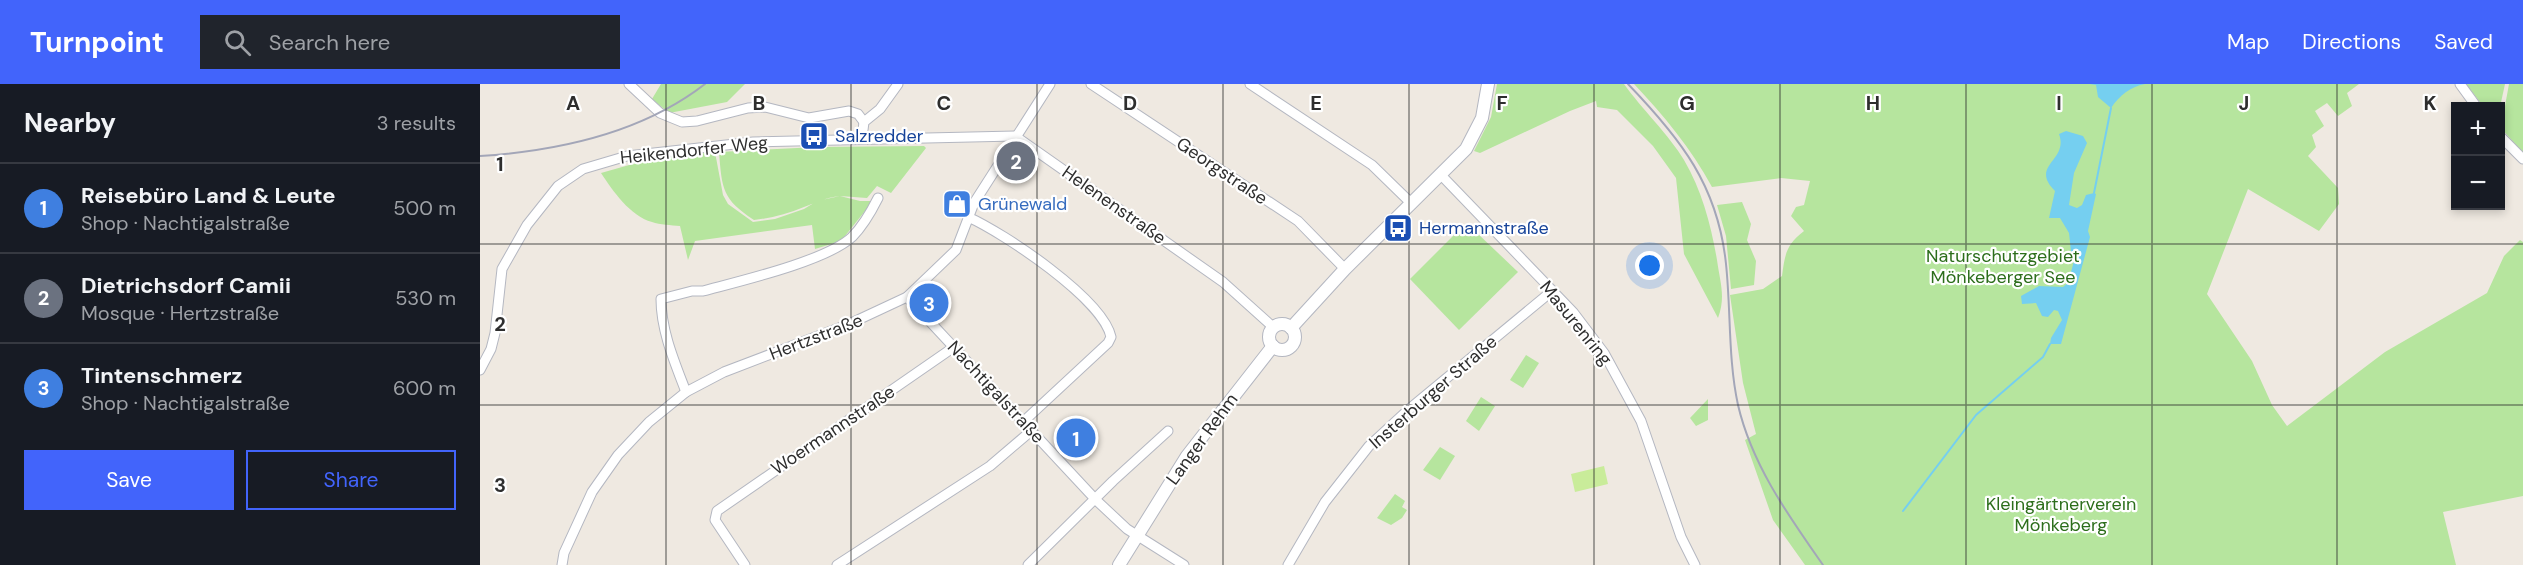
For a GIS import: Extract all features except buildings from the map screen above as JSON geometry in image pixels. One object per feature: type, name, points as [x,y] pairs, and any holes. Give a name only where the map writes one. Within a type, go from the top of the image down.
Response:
[{"type":"street","points":[[629,84],[660,113],[682,122],[697,121],[748,108],[765,107],[809,118],[849,111],[858,114],[864,122]]},
{"type":"street","points":[[898,84],[880,109],[864,122],[862,138],[1016,136]]},
{"type":"street","name":"Hertzstraße","points":[[562,565],[564,553],[580,513],[605,472],[643,428],[686,392],[724,372],[848,325],[908,297],[956,250],[974,203],[1050,84]]},
{"type":"street","points":[[1250,84],[1372,165],[1412,204]]},
{"type":"street","points":[[1291,328],[1345,269],[1466,149],[1476,131],[1487,100],[1488,84]]},
{"type":"street","points":[[2460,84],[2473,102]]},
{"type":"street","name":"Georgstraße","points":[[1093,86],[1298,222],[1345,269]]},
{"type":"street","name":"Helenenstraße","points":[[1016,136],[1223,282],[1273,327]]},
{"type":"street","name":"Heikendorfer Weg","points":[[480,370],[491,349],[502,269],[510,253],[551,193],[580,171],[603,162],[653,152],[753,142],[862,138]]},
{"type":"street","points":[[2505,141],[2523,159]]},
{"type":"street","name":"Masurenring","points":[[1441,175],[1572,312],[1604,353],[1641,421],[1681,537],[1695,565]]},
{"type":"street","points":[[686,392],[670,348],[661,313],[661,299],[692,291],[703,291],[780,269],[843,243],[852,237],[867,219],[878,198]]},
{"type":"street","points":[[968,217],[1008,238],[1047,266],[1076,292],[1109,328],[1111,337],[1108,343],[1024,421]]},
{"type":"street","name":"Insterburger Straße","points":[[1288,565],[1325,502],[1369,446],[1408,410],[1552,291]]},
{"type":"street","name":"Nachtigalstraße","points":[[908,297],[1096,500],[1136,536]]},
{"type":"street","points":[[1284,324],[1291,328],[1294,335],[1291,346],[1280,350],[1273,346],[1269,339],[1273,327],[1284,324]]},
{"type":"street","name":"Langer Rehm","points":[[1119,565],[1187,456],[1273,346]]},
{"type":"street","name":"Woermannstraße","points":[[745,565],[715,516],[720,508],[954,347]]},
{"type":"street","points":[[837,565],[990,466],[1031,431]]},
{"type":"street","name":"Langer Rehm","points":[[1028,565],[1113,481],[1168,431]]},
{"type":"street","points":[[1136,536],[1184,565]]},
{"type":"green space","points":[[661,84],[745,84],[727,102],[669,113],[652,99]]},
{"type":"green space","points":[[1497,84],[1624,84],[1678,151],[1701,196],[1709,221],[1721,282],[1722,303],[1718,318],[1684,254],[1676,178],[1653,146],[1617,110],[1597,107],[1596,101],[1480,153],[1474,151],[1491,117]]},
{"type":"green space","name":"Naturschutzgebiet Mönkeberger See","points":[[1634,84],[2359,84],[2347,93],[2352,106],[2338,116],[2327,103],[2315,111],[2324,126],[2312,135],[2316,147],[2308,156],[2338,188],[2339,204],[2319,231],[2248,189],[2207,294],[2252,361],[2272,405],[2287,426],[2385,352],[2487,293],[2504,256],[2520,240],[2523,242],[2523,496],[2443,512],[2456,565],[1805,565],[1773,520],[1745,440],[1756,434],[1743,383],[1730,295],[1763,289],[1782,276],[1787,250],[1804,231],[1791,216],[1796,207],[1804,205],[1810,181],[1781,178],[1712,187],[1676,133]]},
{"type":"green space","points":[[2466,84],[2505,84],[2501,102],[2480,102]]},
{"type":"green space","points":[[2509,84],[2523,84],[2523,153],[2505,133],[2505,106]]},
{"type":"green space","points":[[924,146],[926,148],[891,193],[877,186],[867,198],[840,196],[860,201],[873,201],[841,241],[815,249],[812,225],[695,241],[688,260],[680,226],[655,223],[636,214],[623,202],[601,173],[654,158],[715,152],[723,195],[728,204],[753,222],[775,219],[804,209],[813,203],[786,214],[754,220],[735,206],[726,192],[721,175],[719,152],[817,147]]},
{"type":"green space","points":[[1742,202],[1751,224],[1747,240],[1756,261],[1754,285],[1731,289],[1726,236],[1717,205]]},
{"type":"green space","points":[[1476,232],[1518,272],[1459,330],[1410,279],[1454,235]]},
{"type":"green space","points":[[1526,355],[1539,363],[1523,388],[1510,380]]},
{"type":"green space","points":[[1481,397],[1495,406],[1479,431],[1466,421]]},
{"type":"green space","points":[[1708,399],[1708,420],[1696,426],[1690,418]]},
{"type":"green space","points":[[1440,447],[1455,456],[1440,480],[1423,470]]},
{"type":"green space","points":[[1604,466],[1608,484],[1575,492],[1571,474]]},
{"type":"green space","points":[[1395,494],[1405,501],[1402,507],[1407,510],[1402,518],[1391,525],[1377,518]]},
{"type":"water","points":[[2090,84],[2145,84],[2126,92],[2111,108],[2098,97],[2096,85]]},
{"type":"water","points":[[2066,131],[2083,136],[2087,143],[2074,173],[2069,205],[2077,208],[2082,205],[2086,195],[2096,194],[2088,231],[2090,237],[2061,344],[2050,344],[2062,320],[2058,311],[2054,310],[2048,317],[2042,316],[2036,303],[2022,304],[2021,296],[2039,286],[2063,287],[2068,283],[2074,261],[2067,258],[2071,251],[2069,233],[2060,218],[2049,218],[2055,191],[2046,175],[2047,169],[2059,151],[2061,143],[2059,134]]},
{"type":"waterway","points":[[2094,193],[2111,108]]},
{"type":"waterway","points":[[1903,511],[1976,415],[2043,357],[2050,344]]},
{"type":"railway","points":[[480,156],[539,150],[627,127],[680,101],[705,84]]},
{"type":"railway","points":[[1628,84],[1665,124],[1694,165],[1715,211],[1726,264],[1731,353],[1735,388],[1744,427],[1773,489],[1823,565]]},
{"type":"place","name":"Salzredder","points":[[814,136]]},
{"type":"place","name":"Dietrichsdorf Camii","points":[[1016,161]]},
{"type":"place","name":"Grünewald","points":[[957,204]]},
{"type":"place","name":"Hermannstraße","points":[[1398,228]]},
{"type":"place","name":"Tintenschmerz","points":[[929,303]]},
{"type":"place","name":"Reisebüro Land & Leute","points":[[1076,438]]},
{"type":"park label","name":"Kleingärtnerverein Mönkeberg","points":[[2061,514]]}]
